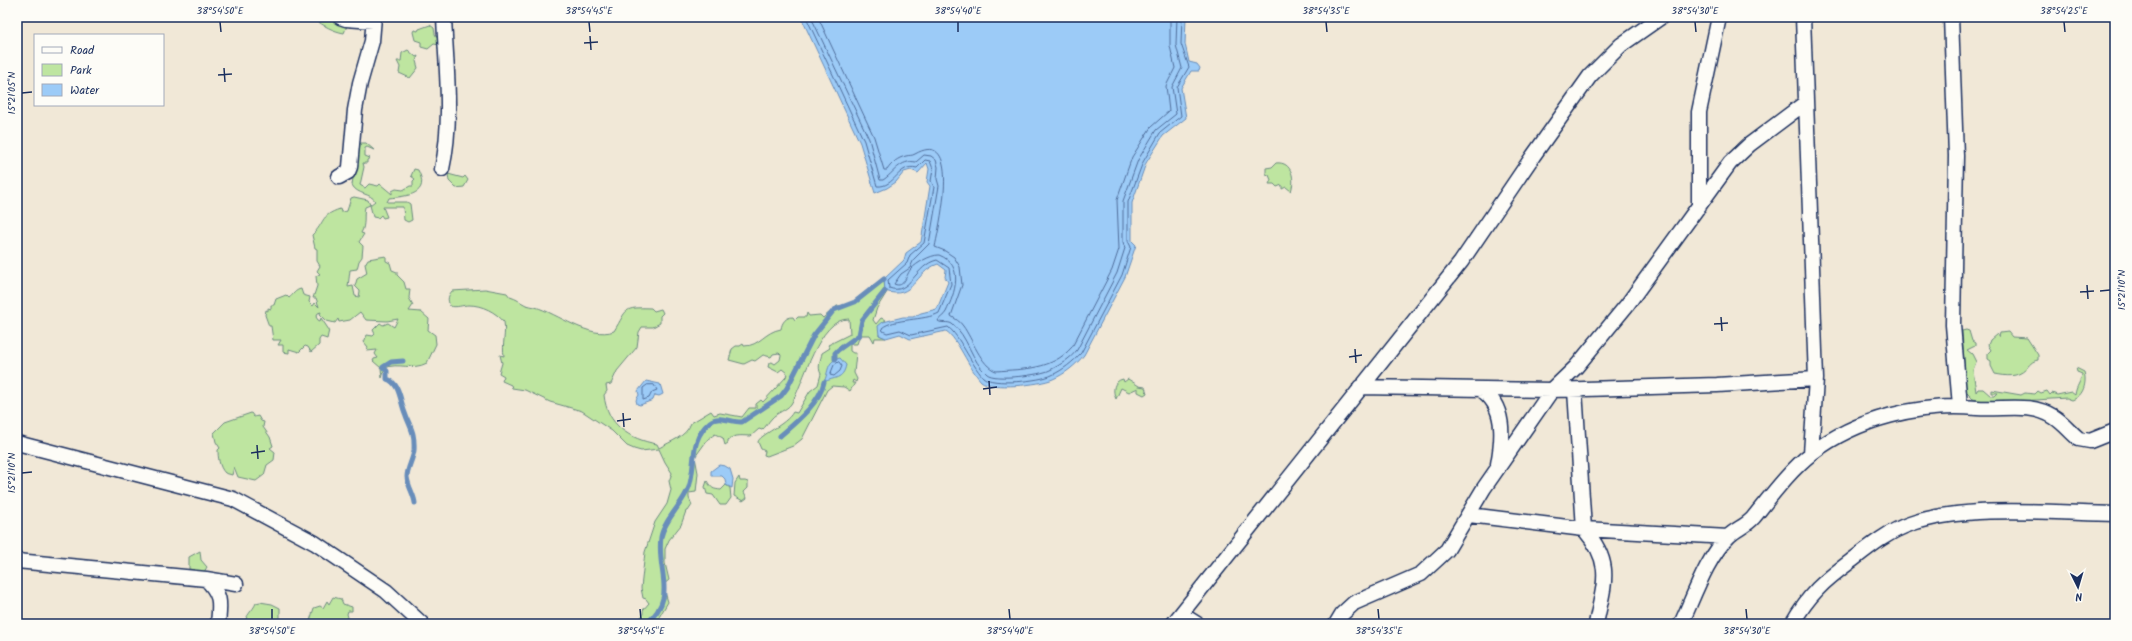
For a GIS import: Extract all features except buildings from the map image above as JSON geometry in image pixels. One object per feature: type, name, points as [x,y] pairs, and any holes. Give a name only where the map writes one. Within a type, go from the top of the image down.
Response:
[{"type":"street","points":[[339,177],[348,172],[350,167],[355,110],[360,82],[372,41],[374,19],[346,19],[340,17]]},
{"type":"street","points":[[442,169],[446,151],[448,118],[444,17]]},
{"type":"street","points":[[1197,624],[1177,619],[1360,387],[1462,262],[1533,156],[1590,76],[1621,46],[1661,17]]},
{"type":"street","points":[[1699,207],[1699,112],[1719,17]]},
{"type":"street","points":[[1802,17],[1816,379],[1811,454]]},
{"type":"street","points":[[1951,17],[1956,156],[1953,325],[1960,406]]},
{"type":"street","points":[[1336,624],[1342,614],[1354,603],[1421,574],[1447,550],[1484,488],[1552,390],[1576,367],[1627,305],[1730,163],[1748,145],[1805,103]]},
{"type":"street","points":[[1360,387],[1575,390],[1717,385],[1816,379]]},
{"type":"street","points":[[1480,389],[1489,394],[1498,410],[1501,447],[1498,468]]},
{"type":"street","points":[[1575,390],[1584,529],[1602,554],[1606,574],[1596,624]]},
{"type":"street","points":[[1682,624],[1703,573],[1728,537],[1749,523],[1811,454],[1844,431],[1914,410],[1960,406],[1979,408],[2022,406],[2043,411],[2068,427],[2078,439],[2090,441],[2115,431]]},
{"type":"street","points":[[17,443],[233,499],[315,543],[386,591],[422,624]]},
{"type":"street","points":[[1792,624],[1802,606],[1820,584],[1874,543],[1909,524],[1943,516],[2000,512],[2115,514]]},
{"type":"street","points":[[1469,515],[1584,529],[1728,537]]},
{"type":"street","points":[[17,561],[206,579],[236,584]]},
{"type":"street","points":[[206,579],[216,589],[219,597],[218,624]]},
{"type":"green space","points":[[314,17],[328,19],[349,26],[347,26],[344,33],[332,30],[314,19]]},
{"type":"green space","points":[[430,25],[434,28],[439,45],[434,44],[428,49],[421,47],[421,42],[415,40],[413,32],[414,30],[418,31],[419,29]]},
{"type":"green space","points":[[408,50],[416,57],[418,56],[416,61],[418,68],[410,78],[399,73],[400,67],[397,61],[401,61],[402,53]]},
{"type":"green space","points":[[366,143],[374,150],[367,147],[365,148],[365,156],[370,158],[367,160],[367,163],[363,163],[364,167],[360,185],[365,188],[369,184],[378,186],[380,184],[392,194],[392,191],[396,189],[403,190],[413,186],[413,181],[415,179],[411,176],[414,169],[418,170],[421,178],[421,185],[419,189],[410,195],[389,198],[387,202],[407,202],[410,204],[412,220],[408,222],[404,220],[403,207],[383,207],[387,217],[383,218],[381,215],[378,218],[373,217],[370,205],[375,201],[373,198],[357,191],[352,185],[358,144]]},
{"type":"green space","points":[[1276,163],[1282,163],[1289,168],[1293,182],[1291,191],[1286,187],[1282,189],[1282,185],[1277,187],[1274,184],[1269,184],[1271,180],[1269,175],[1266,174],[1266,168],[1272,167]]},
{"type":"green space","points":[[448,174],[463,178],[465,176],[468,180],[464,187],[456,188],[449,181]]},
{"type":"green space","points":[[354,197],[368,200],[370,205],[365,207],[361,233],[364,234],[359,242],[363,246],[362,257],[359,261],[357,269],[350,270],[348,287],[353,286],[355,296],[359,297],[360,291],[355,286],[357,279],[367,273],[365,264],[368,259],[386,256],[386,261],[390,263],[392,270],[397,272],[397,275],[404,282],[406,289],[410,289],[409,298],[413,305],[409,311],[421,312],[429,319],[428,330],[435,335],[436,344],[427,363],[411,367],[390,366],[385,368],[382,378],[381,368],[373,361],[374,359],[378,358],[375,354],[377,350],[367,351],[368,347],[364,342],[367,335],[373,336],[375,334],[373,330],[380,323],[383,325],[388,323],[394,327],[398,319],[387,321],[366,320],[360,312],[350,320],[339,322],[338,319],[335,323],[327,321],[320,314],[321,312],[318,313],[316,317],[320,321],[321,318],[329,330],[327,339],[321,337],[319,340],[319,345],[311,352],[308,347],[305,346],[299,352],[289,349],[289,353],[283,352],[283,345],[278,345],[281,340],[273,340],[271,326],[269,326],[265,315],[266,310],[268,311],[268,308],[271,309],[271,305],[274,305],[276,299],[286,295],[289,298],[296,291],[301,289],[303,295],[310,297],[309,302],[313,306],[315,303],[319,307],[316,298],[313,298],[317,286],[316,276],[320,274],[317,271],[320,266],[317,261],[317,249],[315,248],[312,235],[329,214],[340,209],[341,212],[347,211],[351,198]]},
{"type":"green space","points":[[884,279],[885,291],[887,292],[877,308],[873,320],[876,324],[881,318],[886,320],[883,322],[879,335],[886,338],[875,338],[874,342],[870,335],[860,335],[857,344],[850,344],[850,351],[856,353],[854,373],[857,379],[856,382],[853,380],[852,383],[855,383],[850,391],[844,387],[832,386],[827,390],[802,439],[793,446],[767,456],[764,455],[765,451],[761,449],[758,442],[763,436],[790,417],[793,412],[797,413],[810,391],[818,385],[821,374],[819,366],[822,353],[830,348],[828,345],[850,334],[849,319],[838,322],[829,329],[820,340],[796,395],[789,406],[774,416],[762,430],[759,429],[751,436],[733,437],[728,440],[728,443],[725,445],[723,438],[715,434],[708,439],[695,457],[698,473],[696,492],[689,493],[689,498],[692,505],[688,511],[686,511],[681,525],[669,540],[665,549],[665,563],[669,580],[663,585],[668,602],[655,624],[623,624],[639,621],[643,614],[643,610],[649,603],[643,598],[641,588],[645,552],[655,522],[667,504],[671,490],[669,481],[672,473],[659,449],[641,451],[627,446],[612,431],[582,411],[550,402],[525,390],[512,388],[511,385],[502,381],[504,376],[499,373],[502,363],[500,355],[504,356],[504,322],[497,315],[484,308],[474,305],[455,307],[450,306],[448,299],[452,291],[485,289],[507,293],[510,297],[526,305],[544,310],[574,325],[595,332],[605,333],[614,331],[624,314],[630,309],[651,308],[654,311],[661,309],[663,313],[660,316],[660,323],[653,327],[642,327],[639,332],[637,347],[617,371],[611,384],[606,385],[607,391],[604,395],[606,406],[610,415],[621,429],[637,438],[657,444],[659,448],[682,435],[689,428],[691,423],[711,411],[714,415],[720,413],[742,417],[749,408],[756,408],[756,404],[761,400],[763,402],[786,377],[787,373],[782,369],[778,372],[768,367],[769,363],[772,362],[775,364],[780,360],[781,355],[779,353],[773,354],[771,357],[763,355],[755,361],[752,360],[744,364],[729,360],[732,349],[743,344],[744,346],[754,344],[770,333],[781,329],[783,322],[788,318],[793,317],[795,320],[798,317],[806,317],[807,313],[809,316],[820,315],[823,318],[837,306],[847,305],[860,298]]},
{"type":"green space","points":[[1962,331],[1969,331],[1972,341],[1975,343],[1975,346],[1967,350],[1972,354],[1976,362],[1973,370],[1976,392],[1978,389],[1983,389],[1991,396],[1995,396],[1998,393],[1992,393],[1992,390],[2021,395],[2025,393],[2035,394],[2038,391],[2041,393],[2047,391],[2050,395],[2052,393],[2057,395],[2071,392],[2075,395],[2082,374],[2077,372],[2076,368],[2084,372],[2085,376],[2085,384],[2082,392],[2072,400],[2067,398],[1989,403],[1973,399],[1966,392]]},
{"type":"green space","points":[[2008,332],[2012,337],[2027,338],[2038,355],[2038,360],[2032,362],[2023,372],[2007,376],[1995,374],[1991,366],[1991,361],[1988,359],[1988,353],[1991,350],[1988,345],[1990,340],[1997,334],[1999,337],[2000,333]]},
{"type":"green space","points":[[1123,379],[1124,382],[1128,379],[1139,386],[1145,387],[1147,393],[1144,395],[1138,392],[1138,388],[1129,392],[1121,388],[1116,399],[1114,393],[1115,384]]},
{"type":"green space","points":[[251,413],[254,417],[258,416],[261,421],[264,422],[263,427],[270,437],[273,446],[270,448],[275,452],[274,460],[267,465],[264,475],[256,481],[238,477],[234,467],[232,475],[225,473],[219,462],[218,450],[220,448],[216,442],[214,433],[225,422]]},
{"type":"green space","points":[[739,477],[740,481],[748,482],[748,488],[744,492],[747,498],[743,501],[734,496],[735,483]]},
{"type":"green space","points":[[707,481],[714,489],[721,490],[726,485],[730,488],[731,498],[726,505],[720,505],[713,495],[707,494],[705,487]]},
{"type":"green space","points":[[200,551],[201,560],[207,567],[204,572],[195,573],[195,570],[189,569],[189,557]]},
{"type":"green space","points":[[333,597],[341,599],[343,604],[352,607],[352,611],[348,611],[347,620],[361,624],[309,624],[314,608],[320,606],[323,608],[327,601],[329,604]]},
{"type":"green space","points":[[260,602],[272,604],[280,608],[280,618],[276,624],[245,624],[246,618],[256,603]]},
{"type":"water","points":[[801,17],[1186,17],[1185,44],[1189,62],[1197,64],[1200,68],[1199,71],[1191,71],[1181,88],[1186,118],[1163,136],[1146,163],[1132,203],[1132,241],[1136,245],[1125,277],[1084,355],[1062,375],[1047,381],[1027,385],[1005,386],[986,384],[976,375],[955,340],[946,331],[910,339],[900,334],[886,338],[879,335],[878,326],[883,322],[903,317],[913,317],[921,313],[937,309],[948,282],[945,277],[946,270],[938,264],[924,273],[908,289],[895,293],[885,291],[884,279],[904,260],[906,253],[921,242],[930,186],[927,182],[929,169],[927,163],[918,173],[911,170],[904,172],[896,182],[875,193],[860,143]]},
{"type":"water","points":[[840,358],[846,365],[843,373],[838,377],[824,382],[830,364],[835,359]]},
{"type":"water","points":[[646,381],[660,384],[663,394],[659,396],[655,395],[653,400],[640,405],[637,404],[636,400],[639,395],[638,391]]},
{"type":"water","points":[[719,465],[730,469],[733,479],[732,488],[726,485],[725,479],[722,476],[711,476],[711,471]]},
{"type":"waterway","points":[[646,624],[656,613],[662,603],[664,593],[660,550],[661,537],[666,524],[683,500],[689,487],[694,453],[703,429],[710,422],[717,419],[742,422],[781,396],[787,388],[814,335],[834,310],[855,302],[884,279]]},
{"type":"waterway","points":[[835,359],[835,353],[859,335],[862,320],[885,291]]},
{"type":"waterway","points":[[403,361],[391,362],[383,367],[387,371],[387,379],[395,384],[397,388],[413,434],[414,450],[407,477],[415,503]]},
{"type":"waterway","points":[[780,436],[812,405],[822,390],[824,382]]}]
